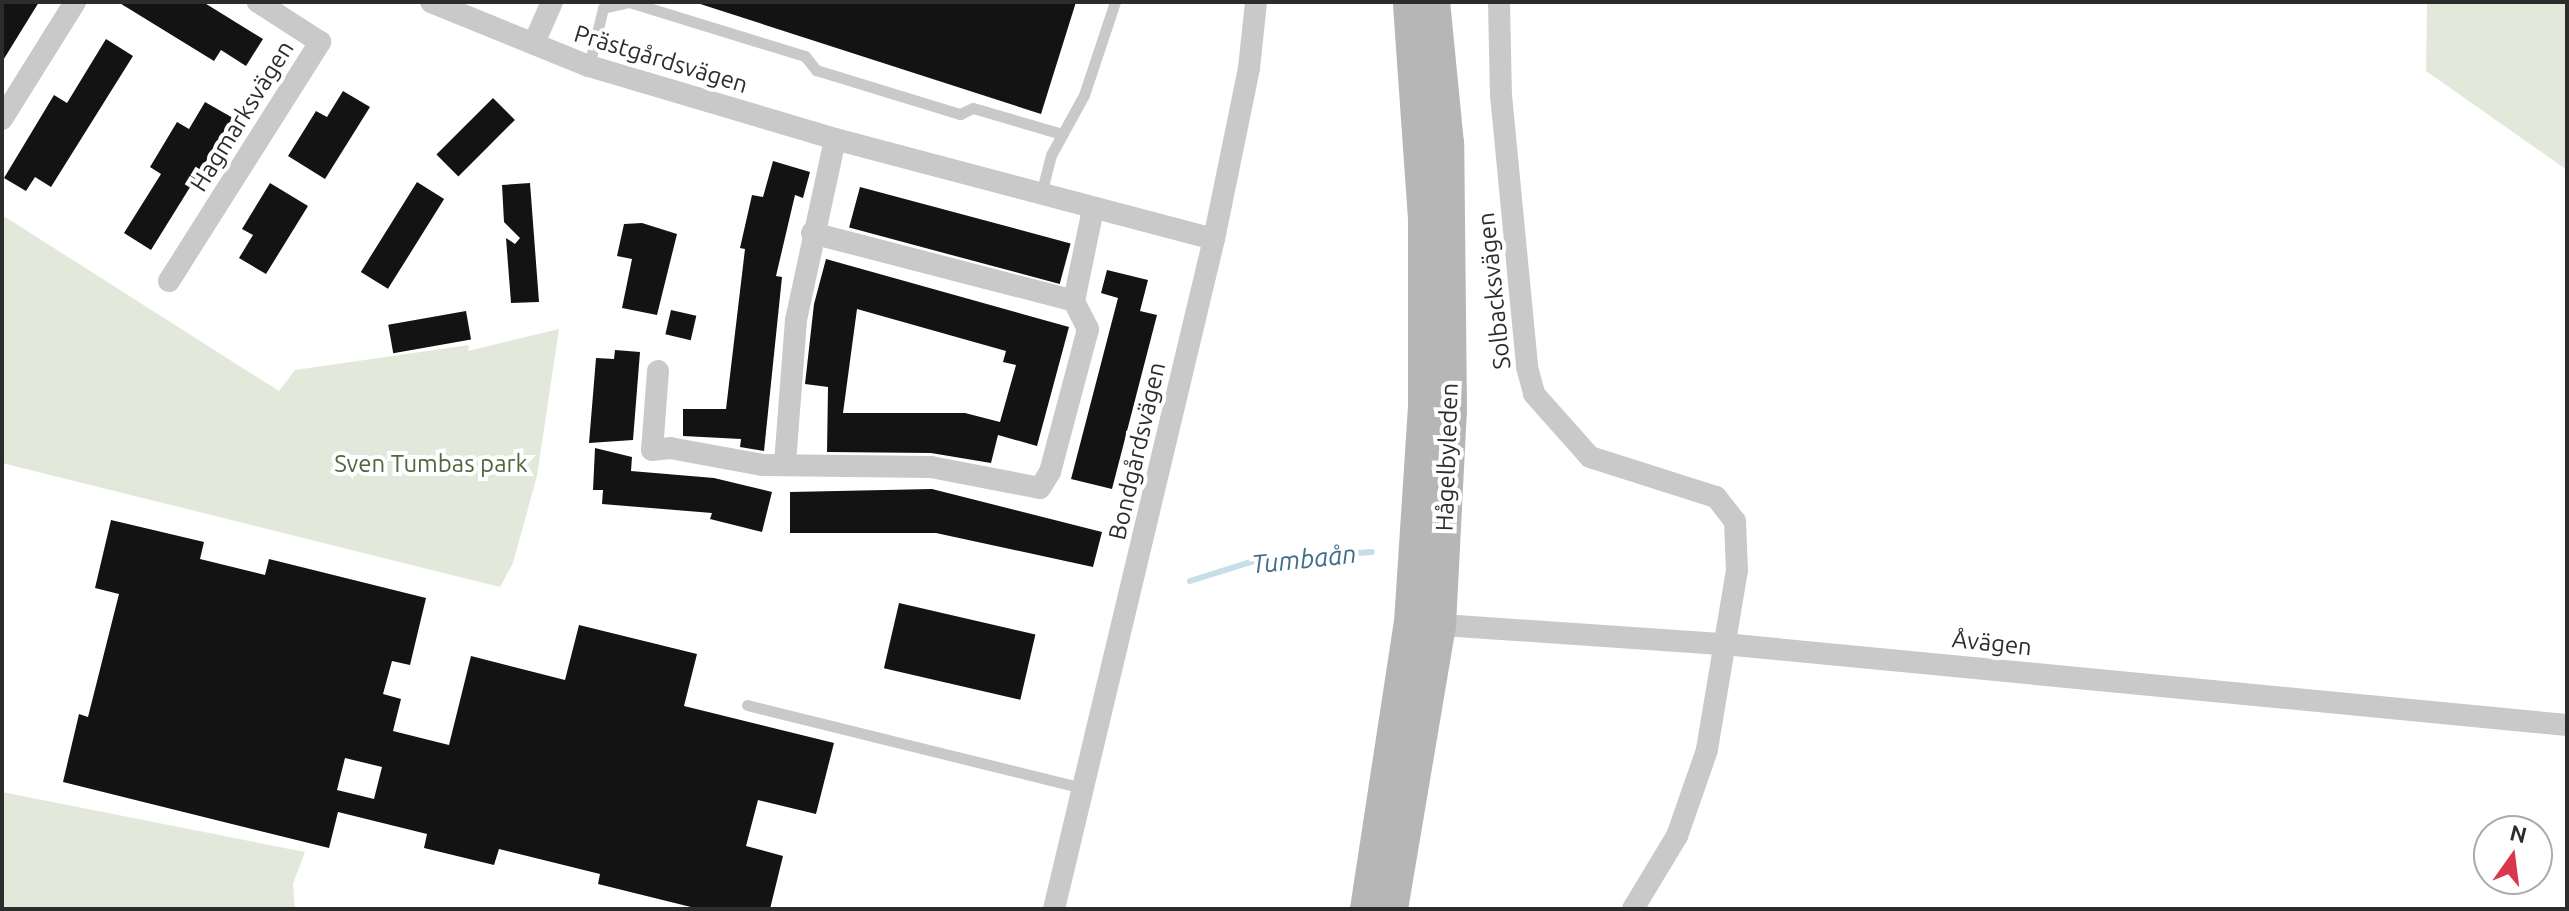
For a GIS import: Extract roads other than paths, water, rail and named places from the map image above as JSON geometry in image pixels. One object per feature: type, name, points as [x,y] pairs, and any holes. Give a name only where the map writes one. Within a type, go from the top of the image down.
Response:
[{"type":"main road","name":"Hågelbyleden","points":[[1366,909],[1425,624],[1424,219],[1409,2]]},
{"type":"main road","name":"Hågelbyleden","points":[[1392,909],[1451,411],[1451,213],[1434,2]]},
{"type":"street","points":[[2,119],[75,2]]},
{"type":"street","name":"Hagmarksvägen","points":[[169,281],[320,42],[258,2]]},
{"type":"street","name":"Prästgårdsvägen","points":[[431,2],[589,66],[835,139],[1214,239]]},
{"type":"street","points":[[534,43],[552,2]]},
{"type":"street","name":"Bondgårdsvägen","points":[[1054,909],[1214,239],[1249,68],[1256,2]]},
{"type":"street","name":"Solbacksvägen","points":[[1499,2],[1501,95],[1527,367],[1534,394],[1590,457],[1716,497],[1735,521],[1739,551],[1707,750],[1677,836],[1633,909]]},
{"type":"street","points":[[785,463],[796,320],[812,233],[835,139]]},
{"type":"street","points":[[658,371],[652,450],[670,448],[763,465],[931,467],[1040,488],[1050,472],[1088,329],[1074,301],[1093,209]]},
{"type":"street","points":[[812,233],[1074,301]]},
{"type":"street","name":"Åvägen","points":[[1425,624],[1724,644],[2567,725]]},
{"type":"lane","points":[[589,66],[603,8],[629,2],[805,56],[816,70],[960,114],[973,108],[1062,134]]},
{"type":"lane","points":[[1041,195],[1062,134],[1084,95],[1115,2]]},
{"type":"lane","points":[[747,705],[1082,788]]},
{"type":"waterway","name":"Tumbaån","points":[[1190,581],[1257,560],[1372,552]]},
{"type":"park label","name":"Sven Tumbas park","points":[[431,464]]}]
